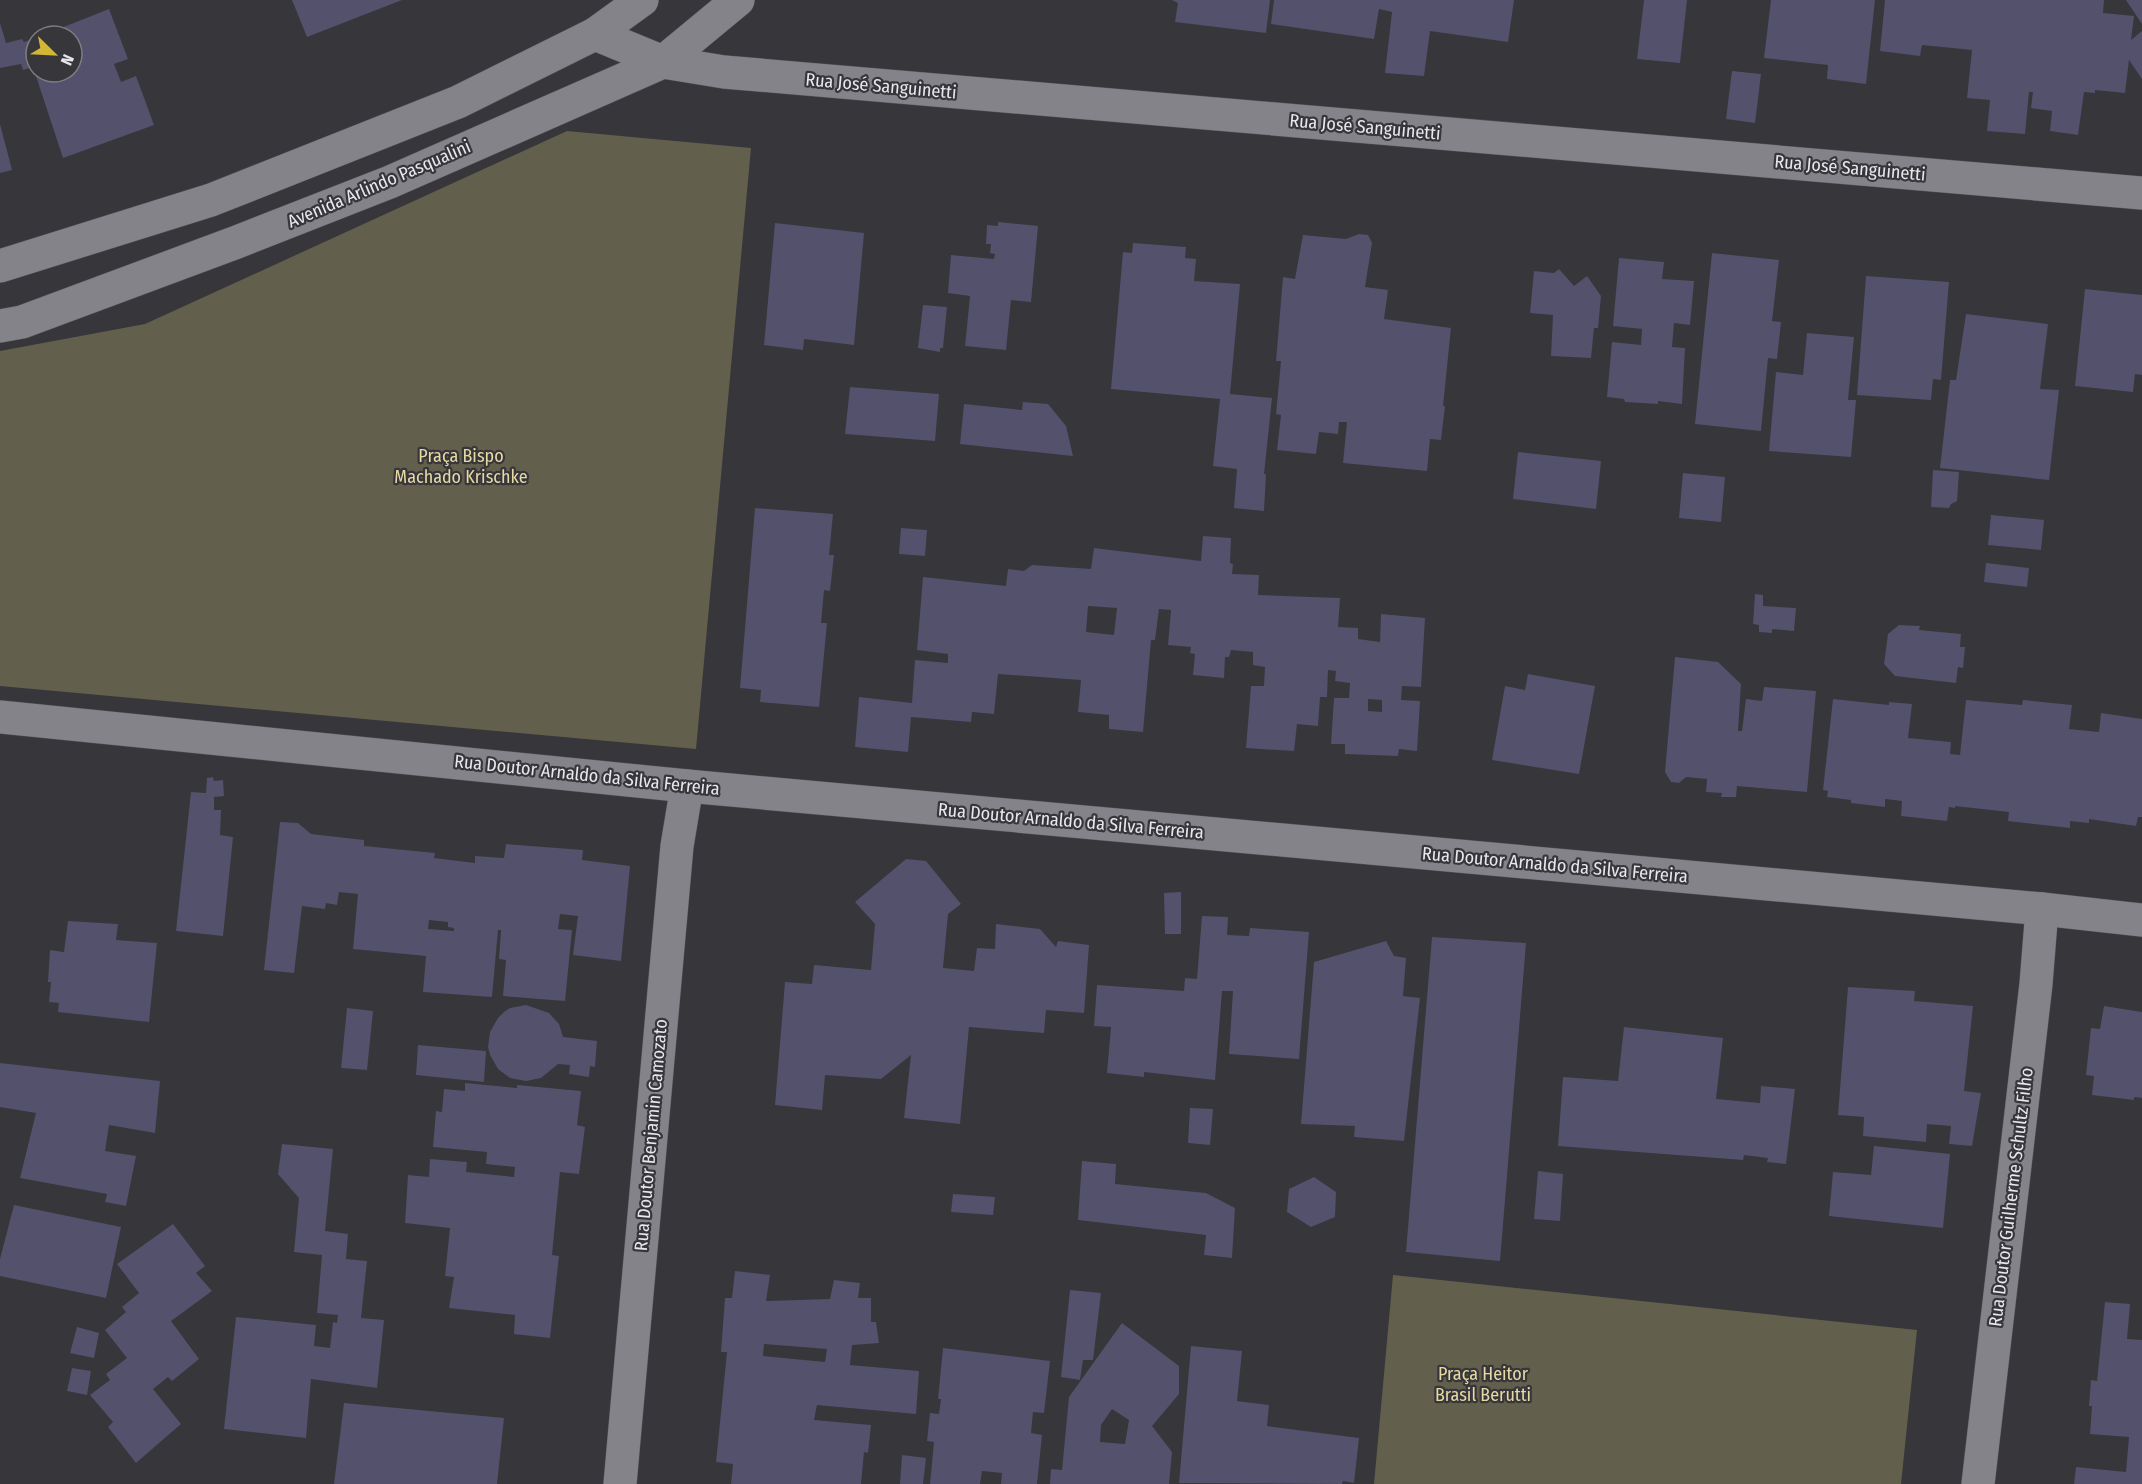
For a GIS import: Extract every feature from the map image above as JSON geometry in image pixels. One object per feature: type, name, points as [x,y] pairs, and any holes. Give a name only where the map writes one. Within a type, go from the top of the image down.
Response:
[{"type":"street","points":[[0,266],[222,196],[458,102],[595,34],[642,0]]},
{"type":"street","name":"Avenida Arlindo Pasqualini","points":[[0,327],[237,242],[390,182],[663,62],[728,3]]},
{"type":"street","name":"Rua José Sanguinetti","points":[[595,34],[663,62],[724,72],[2142,193]]},
{"type":"street","name":"Rua Doutor Arnaldo da Silva Ferreira","points":[[0,717],[687,786],[2142,920]]},
{"type":"street","name":"Rua Doutor Benjamin Camozato","points":[[620,1484],[676,846],[687,786]]},
{"type":"street","name":"Rua Doutor Guilherme Schultz Filho","points":[[1977,1484],[2036,984],[2042,909]]},
{"type":"green space","name":"Praça Bispo Machado Krischke","points":[[567,131],[751,148],[696,749],[0,686],[0,351],[145,324]]},
{"type":"green space","name":"Praça Heitor Brasil Berutti","points":[[1393,1275],[1917,1330],[1901,1484],[1374,1484]]},
{"type":"building","points":[[292,0],[402,0],[307,37]]},
{"type":"building","points":[[1172,0],[1270,0],[1266,33],[1175,22],[1178,3]]},
{"type":"building","points":[[1274,0],[1514,0],[1508,42],[1430,31],[1424,76],[1385,73],[1392,12],[1379,9],[1374,39],[1271,24]]},
{"type":"building","points":[[1644,0],[1687,0],[1680,63],[1637,59]]},
{"type":"building","points":[[1771,0],[1875,0],[1866,84],[1827,79],[1828,65],[1764,58]]},
{"type":"building","points":[[1885,0],[2104,0],[2103,13],[2134,16],[2131,40],[2142,31],[2142,79],[2129,60],[2125,93],[2095,90],[2095,93],[2084,92],[2078,135],[2050,131],[2052,111],[2031,108],[2033,92],[2029,92],[2025,134],[1987,131],[1990,100],[1967,98],[1972,50],[1922,45],[1920,56],[1880,51]]},
{"type":"building","points":[[2126,0],[2142,0],[2142,24]]},
{"type":"building","points":[[109,9],[128,59],[114,64],[121,82],[136,76],[154,125],[63,158],[39,84],[84,84],[84,24],[71,24]]},
{"type":"building","points":[[0,23],[6,43],[22,39],[24,42],[24,70],[21,64],[0,68]]},
{"type":"building","points":[[1732,71],[1761,74],[1755,123],[1726,119]]},
{"type":"building","points":[[0,124],[12,170],[0,173]]},
{"type":"building","points":[[998,222],[1038,226],[1031,302],[1011,300],[1006,350],[965,346],[970,296],[948,293],[951,255],[994,259],[995,254],[990,253],[991,244],[986,244],[987,225],[998,226]]},
{"type":"building","points":[[775,223],[864,233],[854,345],[804,339],[803,350],[764,345]]},
{"type":"building","points":[[1359,234],[1368,235],[1372,243],[1365,287],[1388,290],[1384,319],[1451,328],[1441,440],[1430,439],[1427,471],[1343,463],[1347,422],[1339,422],[1338,434],[1319,432],[1316,454],[1277,450],[1281,415],[1276,414],[1281,361],[1276,361],[1283,277],[1295,279],[1303,235],[1346,239]]},
{"type":"building","points":[[1133,243],[1186,247],[1185,258],[1196,259],[1194,281],[1240,284],[1230,394],[1272,398],[1264,474],[1266,474],[1264,511],[1234,508],[1237,469],[1213,466],[1220,399],[1111,389],[1123,252],[1132,253]]},
{"type":"building","points":[[1712,253],[1779,260],[1772,321],[1781,322],[1777,359],[1768,358],[1761,431],[1695,424]]},
{"type":"building","points":[[1619,258],[1664,262],[1662,279],[1694,281],[1690,325],[1674,323],[1672,347],[1685,348],[1682,404],[1658,401],[1658,404],[1625,402],[1624,399],[1607,397],[1612,342],[1641,345],[1642,329],[1613,326]]},
{"type":"building","points":[[1559,269],[1574,286],[1587,276],[1601,296],[1598,328],[1594,328],[1591,358],[1551,356],[1553,315],[1530,313],[1534,271],[1554,273]]},
{"type":"building","points":[[1866,276],[1949,282],[1941,380],[1933,379],[1931,400],[1857,395]]},
{"type":"building","points":[[2085,289],[2142,295],[2142,375],[2135,374],[2133,392],[2075,386]]},
{"type":"building","points":[[923,305],[947,307],[943,348],[940,348],[940,352],[918,348]]},
{"type":"building","points":[[1966,314],[2048,324],[2040,389],[2059,390],[2049,480],[1940,468],[1950,380],[1956,380]]},
{"type":"building","points":[[1807,333],[1854,337],[1848,400],[1856,400],[1851,457],[1769,451],[1776,372],[1803,375]]},
{"type":"building","points":[[850,387],[939,394],[935,441],[845,434]]},
{"type":"building","points":[[1023,402],[1048,404],[1066,426],[1073,456],[960,444],[964,404],[1022,410]]},
{"type":"building","points":[[1518,452],[1601,461],[1596,509],[1513,499]]},
{"type":"building","points":[[1933,470],[1959,472],[1957,501],[1949,508],[1931,507]]},
{"type":"building","points":[[1683,473],[1725,477],[1721,522],[1679,518]]},
{"type":"building","points":[[755,508],[833,514],[829,555],[834,555],[830,591],[824,590],[821,623],[827,623],[819,707],[760,702],[761,690],[740,688]]},
{"type":"building","points":[[1991,515],[2044,520],[2041,550],[1988,545]]},
{"type":"building","points":[[901,528],[927,530],[925,556],[899,554]]},
{"type":"building","points":[[1203,536],[1231,538],[1232,574],[1259,575],[1258,595],[1340,598],[1338,627],[1358,628],[1358,639],[1380,642],[1381,614],[1425,618],[1421,687],[1402,686],[1401,700],[1420,701],[1417,751],[1399,749],[1398,756],[1345,754],[1345,744],[1331,744],[1334,698],[1349,698],[1350,683],[1335,681],[1336,671],[1328,670],[1327,697],[1320,697],[1318,726],[1297,724],[1294,751],[1246,748],[1251,686],[1264,686],[1265,667],[1253,665],[1253,652],[1231,650],[1229,657],[1225,657],[1224,678],[1193,675],[1195,654],[1190,653],[1191,647],[1168,645],[1171,610],[1159,609],[1155,640],[1151,640],[1143,732],[1109,729],[1109,715],[1078,712],[1081,680],[998,674],[994,714],[972,712],[971,722],[911,717],[908,752],[855,747],[859,697],[912,703],[915,660],[948,663],[948,654],[917,650],[923,577],[1006,586],[1008,569],[1024,571],[1032,565],[1091,569],[1094,548],[1201,561]],"holes":[[[1088,606],[1117,608],[1114,635],[1086,632]],[[1368,699],[1382,700],[1382,712],[1368,711]]]},
{"type":"building","points":[[1986,563],[2029,568],[2027,587],[1984,582]]},
{"type":"building","points":[[1755,594],[1763,595],[1763,606],[1796,608],[1794,631],[1772,629],[1772,633],[1759,632],[1759,625],[1753,624]]},
{"type":"building","points":[[1899,625],[1920,626],[1919,630],[1961,634],[1960,647],[1965,647],[1963,668],[1958,667],[1956,683],[1895,676],[1884,664],[1888,634]]},
{"type":"building","points":[[1675,657],[1718,662],[1741,684],[1738,731],[1742,731],[1746,699],[1762,701],[1764,687],[1816,691],[1807,792],[1737,786],[1736,797],[1721,797],[1722,793],[1706,792],[1707,779],[1686,777],[1679,783],[1671,782],[1665,772]]},
{"type":"building","points":[[1528,674],[1595,686],[1579,774],[1492,760],[1505,686],[1525,690]]},
{"type":"building","points":[[1833,699],[1889,705],[1889,702],[1912,704],[1908,738],[1951,742],[1950,754],[1960,755],[1966,700],[2022,705],[2023,700],[2072,705],[2069,729],[2099,732],[2101,713],[2142,719],[2142,817],[2138,817],[2136,826],[2089,819],[2089,823],[2070,821],[2070,828],[2008,821],[2009,812],[1955,806],[1955,808],[1949,807],[1947,821],[1901,816],[1902,801],[1885,799],[1885,807],[1851,803],[1851,800],[1827,797],[1828,791],[1823,790]]},
{"type":"building","points":[[213,777],[214,781],[223,780],[224,796],[214,797],[214,810],[221,810],[220,835],[233,837],[223,936],[176,931],[191,792],[206,793],[207,778]]},
{"type":"building","points":[[280,822],[298,823],[311,834],[364,840],[364,846],[435,853],[434,858],[475,863],[475,856],[504,858],[506,844],[583,850],[582,860],[630,866],[621,961],[573,955],[578,916],[560,914],[558,929],[572,930],[565,1001],[503,996],[506,960],[499,959],[501,930],[498,930],[492,997],[423,992],[426,956],[353,949],[358,894],[339,892],[337,905],[326,903],[325,909],[302,906],[294,973],[264,970]],"holes":[[[429,920],[448,922],[448,927],[454,928],[454,931],[428,929]]]},
{"type":"building","points":[[906,859],[926,861],[961,904],[948,914],[943,968],[974,971],[977,948],[995,949],[996,924],[1040,929],[1056,947],[1058,941],[1089,945],[1084,1013],[1046,1010],[1044,1033],[969,1027],[960,1124],[904,1118],[911,1055],[881,1079],[825,1075],[822,1110],[775,1105],[785,982],[812,984],[814,965],[871,970],[875,924],[855,902]]},
{"type":"building","points":[[1181,892],[1181,934],[1165,934],[1164,893]]},
{"type":"building","points":[[1202,916],[1228,917],[1227,935],[1249,936],[1250,928],[1309,932],[1299,1059],[1229,1054],[1233,991],[1222,991],[1215,1080],[1144,1072],[1144,1077],[1107,1073],[1111,1027],[1094,1026],[1097,985],[1184,991],[1185,978],[1197,979]]},
{"type":"building","points":[[68,921],[118,924],[116,940],[157,943],[149,1022],[58,1012],[59,1003],[49,1002],[50,950],[64,952]]},
{"type":"building","points":[[1432,937],[1526,943],[1500,1261],[1406,1252]]},
{"type":"building","points":[[1386,941],[1394,956],[1406,958],[1403,996],[1420,998],[1404,1141],[1354,1137],[1355,1126],[1301,1124],[1314,962]]},
{"type":"building","points":[[1848,987],[1915,991],[1914,1001],[1973,1006],[1964,1091],[1981,1093],[1972,1146],[1949,1144],[1951,1126],[1927,1124],[1926,1142],[1863,1136],[1864,1117],[1838,1115]]},
{"type":"building","points":[[526,1005],[549,1013],[559,1024],[563,1037],[597,1041],[595,1067],[590,1066],[589,1077],[569,1074],[570,1065],[558,1064],[541,1078],[526,1081],[510,1078],[498,1069],[488,1047],[490,1032],[504,1012],[510,1008]]},
{"type":"building","points":[[2104,1006],[2142,1012],[2142,1098],[2134,1097],[2134,1100],[2092,1095],[2094,1076],[2086,1075],[2091,1028],[2100,1029]]},
{"type":"building","points":[[347,1008],[373,1011],[367,1070],[341,1068]]},
{"type":"building","points":[[1624,1027],[1723,1038],[1716,1099],[1760,1103],[1761,1086],[1795,1089],[1786,1164],[1767,1162],[1768,1158],[1744,1155],[1743,1160],[1558,1146],[1563,1077],[1618,1081]]},
{"type":"building","points":[[418,1045],[486,1051],[484,1082],[416,1075]]},
{"type":"building","points":[[0,1063],[160,1081],[155,1133],[109,1125],[105,1151],[136,1156],[126,1206],[105,1202],[107,1194],[20,1178],[36,1113],[0,1107]]},
{"type":"building","points":[[465,1083],[581,1091],[577,1125],[585,1127],[579,1174],[560,1172],[552,1255],[559,1256],[550,1338],[514,1334],[515,1315],[449,1308],[454,1277],[445,1276],[450,1228],[405,1223],[408,1175],[429,1177],[430,1159],[467,1162],[466,1172],[514,1177],[515,1167],[486,1164],[487,1152],[433,1147],[436,1111],[442,1112],[444,1089],[465,1091]]},
{"type":"building","points":[[1190,1108],[1213,1109],[1210,1145],[1188,1143]]},
{"type":"building","points":[[282,1144],[333,1149],[325,1231],[348,1234],[346,1259],[367,1261],[361,1318],[384,1320],[377,1388],[311,1379],[306,1438],[224,1429],[236,1317],[316,1325],[314,1346],[330,1348],[333,1322],[337,1323],[338,1315],[317,1313],[322,1255],[294,1252],[299,1198],[278,1174]]},
{"type":"building","points":[[1874,1146],[1950,1154],[1943,1228],[1829,1216],[1833,1172],[1871,1175]]},
{"type":"building","points":[[1082,1161],[1116,1164],[1115,1184],[1206,1193],[1235,1208],[1232,1258],[1204,1255],[1206,1235],[1078,1220]]},
{"type":"building","points":[[1538,1171],[1563,1174],[1560,1221],[1534,1219]]},
{"type":"building","points":[[1314,1177],[1336,1192],[1335,1217],[1311,1227],[1287,1212],[1289,1189]]},
{"type":"building","points":[[953,1194],[995,1197],[993,1215],[951,1212]]},
{"type":"building","points":[[14,1205],[121,1227],[106,1298],[0,1276],[0,1259]]},
{"type":"building","points":[[173,1224],[205,1266],[196,1273],[212,1291],[171,1321],[199,1359],[172,1381],[168,1377],[153,1389],[181,1424],[136,1463],[108,1427],[113,1422],[90,1395],[110,1380],[106,1374],[127,1358],[105,1330],[126,1312],[122,1307],[139,1293],[117,1264]]},
{"type":"building","points":[[735,1271],[770,1275],[766,1301],[830,1299],[834,1280],[860,1283],[858,1298],[871,1298],[871,1322],[876,1322],[879,1343],[852,1345],[850,1365],[919,1371],[916,1414],[817,1405],[814,1420],[871,1425],[868,1453],[864,1452],[861,1484],[731,1484],[733,1464],[716,1462],[727,1352],[721,1352],[725,1298],[732,1298]],"holes":[[[764,1344],[827,1349],[825,1362],[763,1356]]]},
{"type":"building","points":[[1070,1290],[1101,1293],[1093,1360],[1083,1360],[1080,1380],[1061,1377]]},
{"type":"building","points":[[2105,1302],[2130,1304],[2127,1339],[2142,1340],[2142,1484],[2074,1484],[2076,1467],[2126,1472],[2129,1437],[2090,1434],[2091,1380],[2097,1381]]},
{"type":"building","points":[[1122,1323],[1179,1366],[1179,1394],[1152,1426],[1172,1452],[1169,1484],[1050,1484],[1051,1469],[1062,1470],[1069,1397]],"holes":[[[1112,1409],[1129,1420],[1125,1444],[1100,1442],[1101,1425]]]},
{"type":"building","points":[[77,1327],[99,1333],[94,1358],[70,1353]]},
{"type":"building","points":[[1191,1346],[1242,1351],[1237,1401],[1269,1405],[1267,1426],[1359,1438],[1354,1483],[1343,1481],[1342,1484],[1179,1483]]},
{"type":"building","points":[[943,1348],[1050,1361],[1044,1413],[1033,1412],[1031,1433],[1042,1435],[1037,1484],[1001,1484],[1002,1473],[982,1471],[980,1484],[930,1484],[934,1442],[927,1441],[930,1413],[939,1414],[941,1399],[938,1399]]},
{"type":"building","points":[[72,1368],[91,1371],[87,1395],[67,1391]]},
{"type":"building","points":[[344,1403],[504,1418],[497,1484],[334,1484]]},
{"type":"building","points":[[902,1455],[926,1458],[923,1484],[900,1484]]}]
